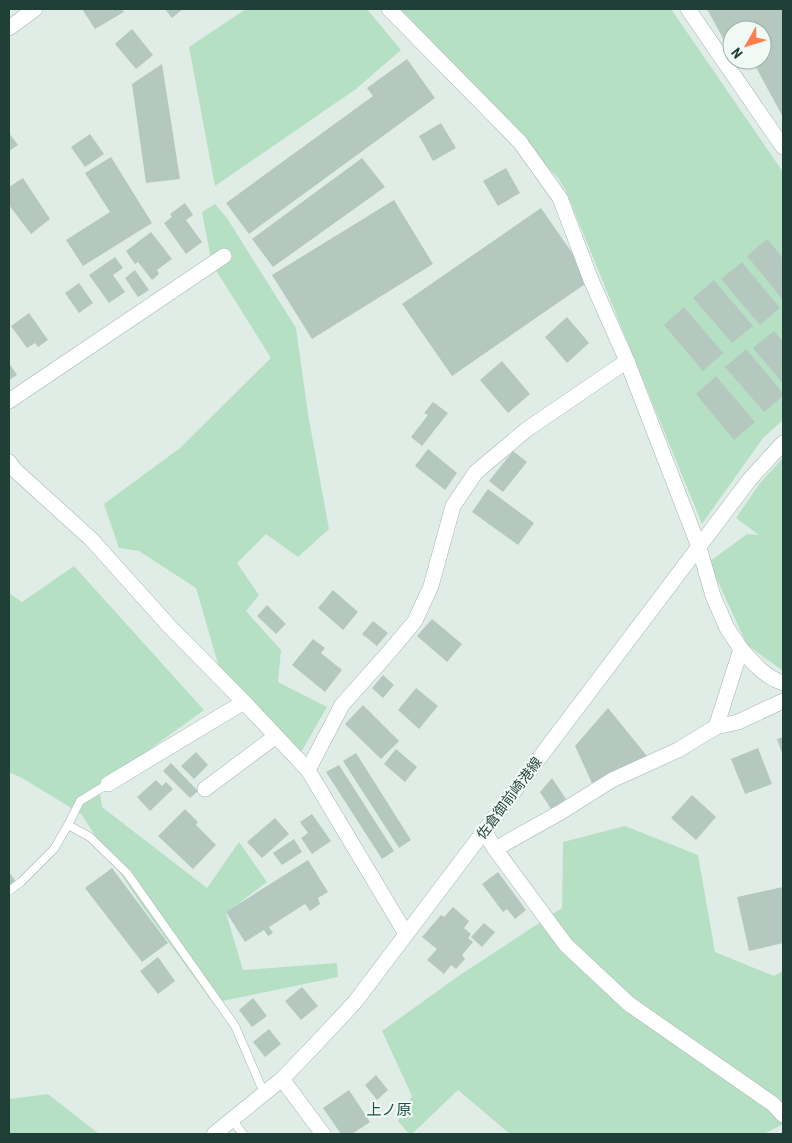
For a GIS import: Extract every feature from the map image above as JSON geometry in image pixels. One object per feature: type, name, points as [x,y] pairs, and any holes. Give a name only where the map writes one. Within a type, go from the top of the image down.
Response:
[{"type":"street","points":[[9,28],[35,9]]},
{"type":"street","points":[[390,9],[520,142],[560,198],[591,280],[628,361],[699,547],[713,596],[727,628],[741,649],[757,667],[774,680],[783,683]]},
{"type":"street","points":[[688,9],[783,148]]},
{"type":"street","points":[[9,402],[224,256]]},
{"type":"street","points":[[308,770],[342,705],[415,621],[431,586],[453,506],[476,472],[526,430],[628,361]]},
{"type":"street","name":"佐倉御前崎港線","points":[[214,1134],[282,1079],[354,1002],[750,479],[783,443]]},
{"type":"street","points":[[9,462],[16,471],[91,539],[170,628],[308,770],[406,934]]},
{"type":"street","points":[[716,727],[741,649]]},
{"type":"street","points":[[495,849],[612,780],[678,750],[716,727],[738,722],[783,700]]},
{"type":"street","points":[[108,784],[244,702]]},
{"type":"street","points":[[205,789],[276,736]]},
{"type":"street","points":[[484,831],[495,849],[573,952],[629,1004],[773,1104],[783,1115]]},
{"type":"street","points":[[282,1079],[323,1134]]},
{"type":"lane","points":[[9,891],[21,882],[54,849],[80,802],[108,784]]},
{"type":"lane","points":[[68,825],[90,837],[127,873],[235,1026],[264,1093]]},
{"type":"lane","points":[[232,1120],[243,1134]]},
{"type":"green space","points":[[246,9],[367,9],[401,50],[356,89],[215,186],[189,47]]},
{"type":"green space","points":[[400,9],[671,9],[783,172],[783,420],[763,438],[702,524],[565,189],[558,178]]},
{"type":"green space","points":[[215,204],[227,218],[296,328],[308,414],[329,529],[298,557],[266,534],[237,563],[259,595],[246,611],[281,650],[278,682],[327,707],[300,754],[221,674],[196,588],[139,551],[119,548],[104,504],[180,448],[271,358],[212,264],[202,212]]},
{"type":"green space","points":[[783,458],[783,671],[747,645],[709,562],[747,534],[759,535],[736,518],[760,483]]},
{"type":"green space","points":[[74,566],[204,710],[99,786],[102,807],[207,888],[239,842],[267,882],[226,913],[243,970],[337,963],[338,977],[213,1003],[142,906],[81,814],[9,772],[9,593],[22,602]]},
{"type":"green space","points":[[625,826],[698,855],[715,952],[774,976],[783,971],[783,1124],[764,1134],[510,1134],[458,1090],[412,1134],[409,1134],[398,1121],[412,1096],[382,1031],[457,977],[562,908],[563,842]]},
{"type":"green space","points":[[48,1094],[99,1134],[9,1134],[9,1099]]},
{"type":"building","points":[[82,9],[122,9],[124,12],[95,29]]},
{"type":"building","points":[[165,9],[183,9],[172,18]]},
{"type":"building","points":[[707,9],[783,9],[783,117],[757,70],[772,70],[772,20],[722,20],[722,36]]},
{"type":"building","points":[[132,29],[153,55],[136,69],[115,44]]},
{"type":"building","points":[[407,59],[435,98],[249,234],[226,203],[373,96],[367,88]]},
{"type":"building","points":[[162,64],[180,179],[146,183],[132,84]]},
{"type":"building","points":[[441,123],[456,148],[433,161],[419,136]]},
{"type":"building","points":[[9,133],[18,145],[9,151]]},
{"type":"building","points":[[90,134],[104,154],[85,167],[71,147]]},
{"type":"building","points":[[111,157],[152,223],[83,266],[66,240],[110,212],[85,173]]},
{"type":"building","points":[[362,158],[385,187],[273,267],[252,239]]},
{"type":"building","points":[[506,168],[520,193],[498,206],[483,181]]},
{"type":"building","points":[[23,178],[50,219],[31,234],[9,205],[9,187]]},
{"type":"building","points":[[394,200],[433,264],[312,339],[272,275]]},
{"type":"building","points":[[185,203],[193,215],[186,220],[202,242],[186,254],[164,223],[172,217],[170,214]]},
{"type":"building","points":[[541,208],[591,280],[452,376],[402,304]]},
{"type":"building","points":[[151,232],[172,259],[157,270],[159,274],[152,280],[138,262],[135,264],[126,251]]},
{"type":"building","points":[[767,239],[783,258],[783,300],[747,256]]},
{"type":"building","points":[[115,257],[123,268],[113,275],[125,292],[109,303],[89,275]]},
{"type":"building","points":[[742,262],[780,308],[760,325],[721,279]]},
{"type":"building","points":[[135,270],[149,290],[138,297],[125,278]]},
{"type":"building","points":[[714,280],[753,326],[732,343],[693,298]]},
{"type":"building","points":[[79,283],[93,303],[79,313],[65,293]]},
{"type":"building","points":[[684,307],[723,353],[703,371],[664,325]]},
{"type":"building","points":[[29,313],[48,340],[38,347],[35,343],[27,348],[11,326]]},
{"type":"building","points":[[567,317],[589,343],[567,363],[545,337]]},
{"type":"building","points":[[774,331],[783,342],[783,384],[753,348]]},
{"type":"building","points":[[746,349],[783,393],[783,396],[764,412],[725,367]]},
{"type":"building","points":[[502,361],[530,394],[508,413],[480,380]]},
{"type":"building","points":[[9,363],[17,375],[9,380]]},
{"type":"building","points":[[716,376],[755,422],[734,440],[696,394]]},
{"type":"building","points":[[433,402],[448,413],[422,446],[411,437],[428,415],[424,413]]},
{"type":"building","points":[[428,449],[457,473],[445,490],[415,466]]},
{"type":"building","points":[[513,451],[527,462],[503,492],[489,481]]},
{"type":"building","points":[[488,489],[534,523],[518,545],[472,512]]},
{"type":"building","points":[[333,590],[358,612],[343,630],[318,608]]},
{"type":"building","points":[[267,605],[286,624],[276,634],[257,616]]},
{"type":"building","points":[[432,619],[462,644],[447,662],[417,636]]},
{"type":"building","points":[[373,621],[388,633],[377,646],[362,634]]},
{"type":"building","points":[[313,639],[325,648],[321,653],[342,670],[325,692],[292,665]]},
{"type":"building","points":[[383,675],[394,685],[383,698],[372,688]]},
{"type":"building","points":[[416,688],[438,706],[419,729],[398,710]]},
{"type":"building","points":[[363,705],[399,741],[381,759],[345,724]]},
{"type":"building","points":[[608,708],[647,756],[592,783],[575,746]]},
{"type":"building","points":[[783,737],[783,756],[777,739]]},
{"type":"building","points":[[758,748],[772,784],[745,794],[731,759]]},
{"type":"building","points":[[396,749],[417,767],[405,782],[384,764]]},
{"type":"building","points":[[196,752],[208,765],[194,779],[181,766]]},
{"type":"building","points":[[356,753],[411,840],[399,848],[343,761]]},
{"type":"building","points":[[171,763],[198,791],[190,798],[163,771]]},
{"type":"building","points":[[339,765],[394,851],[382,859],[326,772]]},
{"type":"building","points":[[552,778],[566,799],[551,809],[540,792]]},
{"type":"building","points":[[156,780],[162,786],[166,782],[173,789],[150,811],[137,797]]},
{"type":"building","points":[[692,795],[716,817],[696,840],[671,818]]},
{"type":"building","points":[[185,809],[198,822],[196,825],[216,845],[193,869],[158,836]]},
{"type":"building","points":[[312,814],[331,841],[312,854],[301,838],[308,833],[300,822]]},
{"type":"building","points":[[275,818],[289,834],[262,858],[247,842]]},
{"type":"building","points":[[294,839],[302,852],[282,865],[273,853]]},
{"type":"building","points":[[308,860],[328,892],[318,898],[320,904],[310,911],[305,904],[269,927],[273,933],[268,936],[264,930],[245,942],[226,912]]},
{"type":"building","points":[[112,868],[168,943],[142,962],[85,888]]},
{"type":"building","points":[[9,872],[16,882],[9,887]]},
{"type":"building","points":[[498,872],[526,910],[515,919],[507,909],[503,912],[482,884]]},
{"type":"building","points":[[783,887],[783,943],[749,951],[737,897]]},
{"type":"building","points":[[453,907],[469,921],[464,928],[471,934],[468,938],[473,942],[462,955],[465,959],[456,969],[451,965],[444,974],[427,960],[437,949],[422,937],[441,915],[444,917]]},
{"type":"building","points":[[484,923],[495,932],[482,947],[471,937]]},
{"type":"building","points":[[158,957],[175,981],[158,994],[140,971]]},
{"type":"building","points":[[302,987],[318,1006],[301,1020],[285,1001]]},
{"type":"building","points":[[253,998],[267,1016],[252,1027],[239,1010]]},
{"type":"building","points":[[269,1029],[281,1044],[265,1057],[253,1042]]},
{"type":"building","points":[[376,1075],[388,1090],[377,1100],[365,1085]]},
{"type":"building","points":[[349,1090],[370,1122],[352,1134],[341,1134],[323,1108]]},
{"type":"district","name":"上ノ原","points":[[389,1110]]}]
